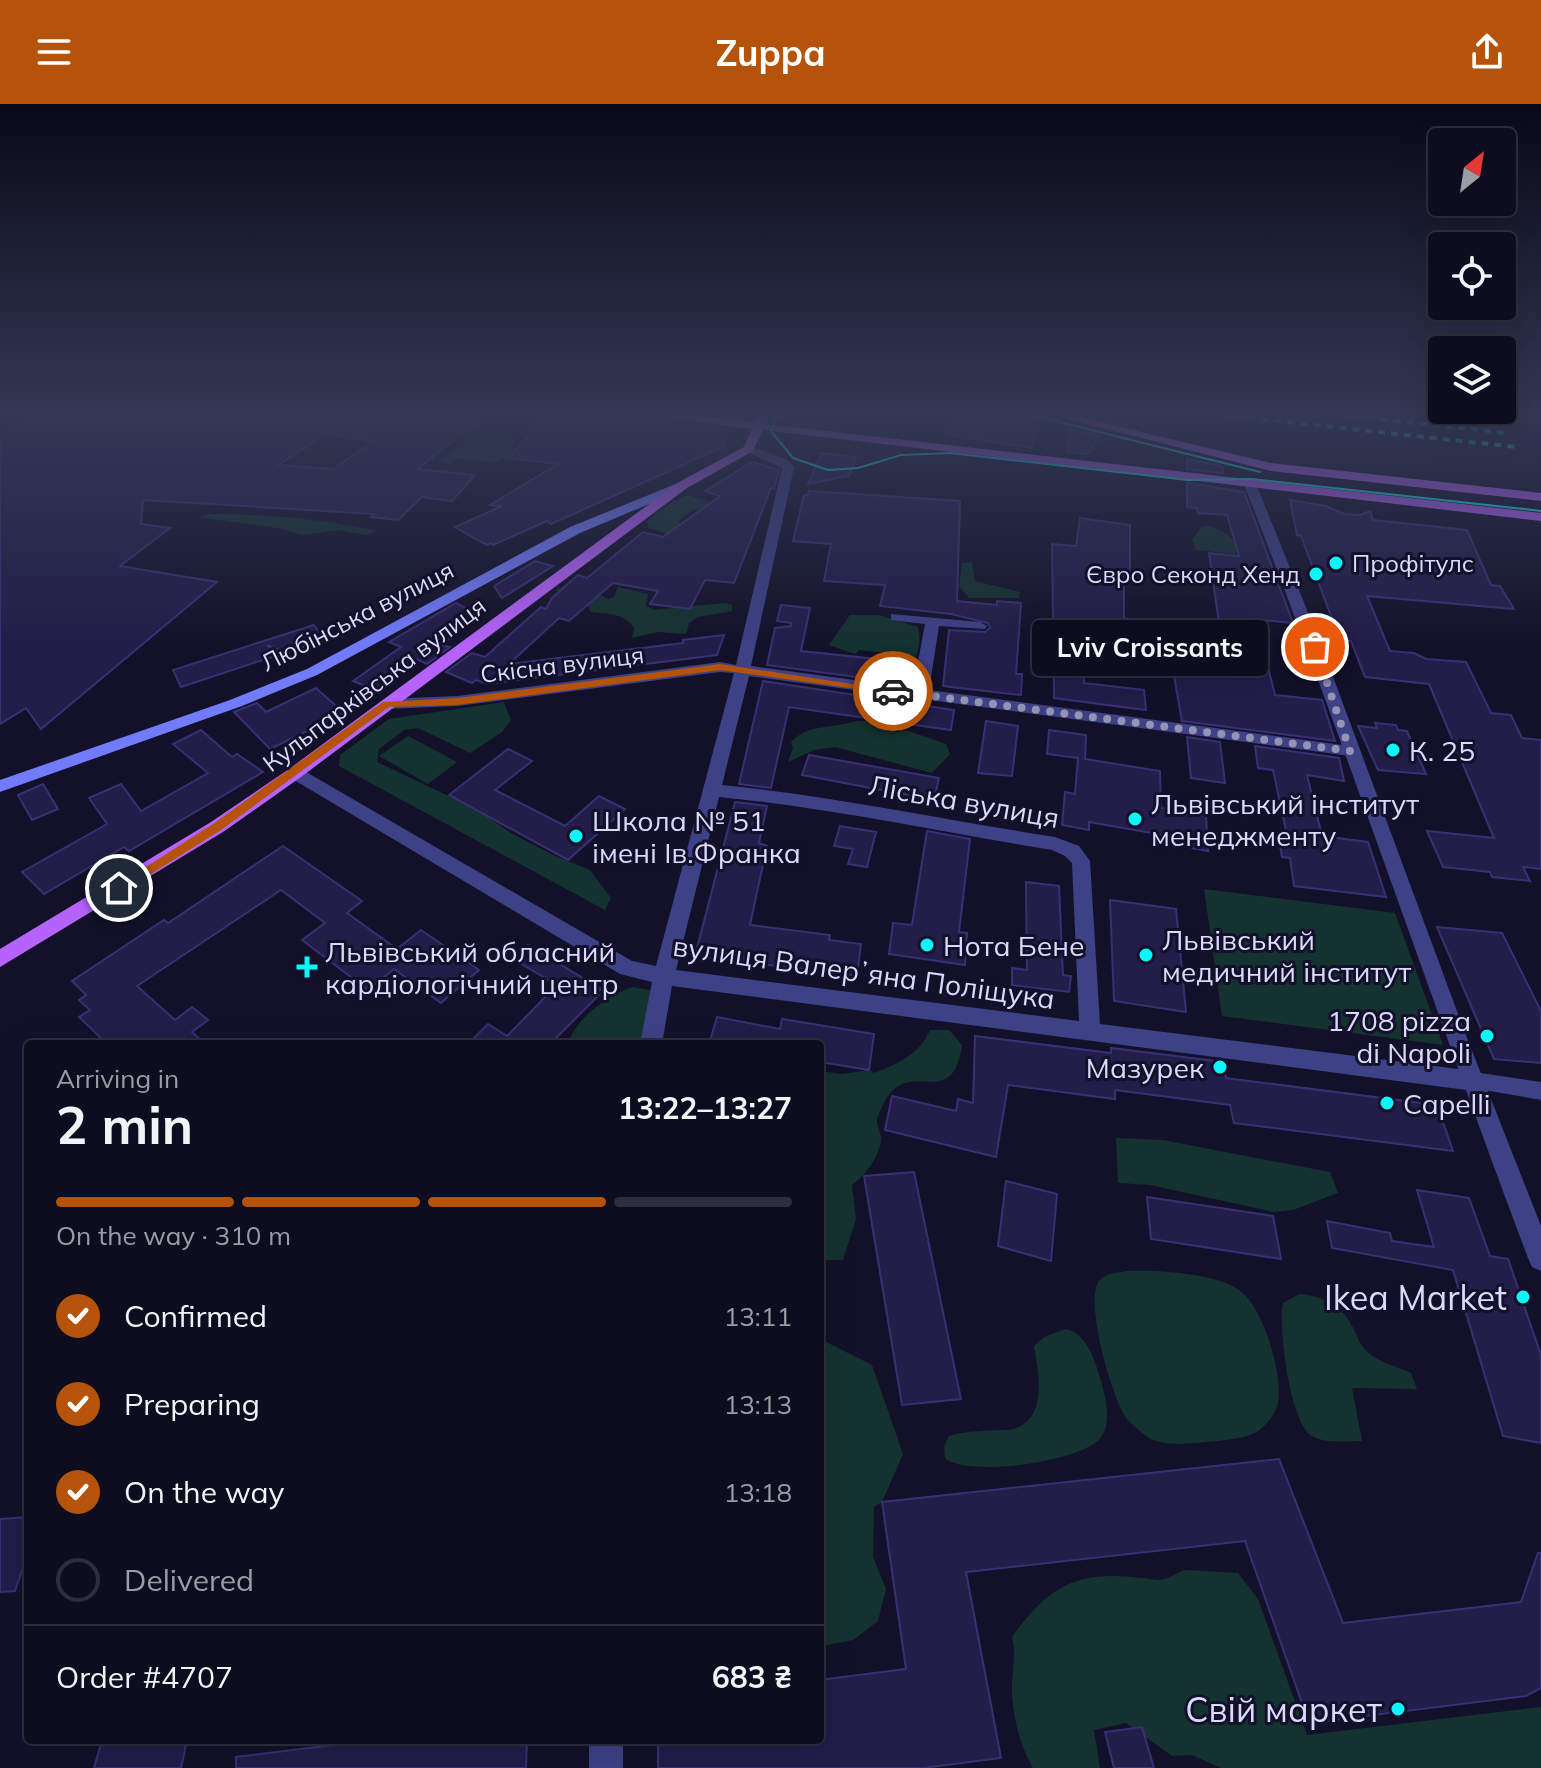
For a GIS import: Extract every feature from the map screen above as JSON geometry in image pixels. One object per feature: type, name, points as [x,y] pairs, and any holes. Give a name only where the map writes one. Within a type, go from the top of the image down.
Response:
[{"type":"main road","name":"Любінська вулиця","points":[[0,786],[236,703],[312,672],[488,575],[596,522],[665,493]]},
{"type":"main road","name":"Кульпарківська вулиця","points":[[0,959],[217,827],[295,773],[673,493]]},
{"type":"main road","points":[[1326,493],[1541,517]]},
{"type":"main road","points":[[1503,493],[1541,497]]},
{"type":"main road","points":[[596,522],[620,531]]},
{"type":"street","points":[[652,1040],[664,975],[743,669],[782,493]]},
{"type":"street","points":[[1253,493],[1315,647],[1350,751],[1541,1258]]},
{"type":"street","points":[[896,617],[980,626]]},
{"type":"street","points":[[920,695],[933,621]]},
{"type":"street","name":"Скісна вулиця","points":[[386,704],[457,701],[720,667],[1350,751]]},
{"type":"street","name":"вулиця Валерʼяна Поліщука","points":[[295,773],[627,968],[1474,1081]]},
{"type":"street","name":"Ліська вулиця","points":[[710,790],[802,799],[899,819],[1055,844],[1072,851],[1081,861],[1090,1032]]},
{"type":"street","points":[[1474,1081],[1541,1091]]},
{"type":"street","points":[[606,1744],[606,1768]]},
{"type":"green space","points":[[688,495],[713,503],[712,507],[689,513],[678,522],[691,527],[671,535],[649,528],[647,522],[655,514]]},
{"type":"green space","points":[[209,514],[293,518],[376,531],[367,535],[338,530],[302,535],[279,528],[197,517]]},
{"type":"green space","points":[[1207,526],[1228,535],[1234,543],[1236,554],[1196,550],[1192,540],[1201,527]]},
{"type":"green space","points":[[962,563],[972,563],[975,581],[1020,592],[1019,598],[969,598],[959,586]]},
{"type":"green space","points":[[567,586],[608,599],[614,597],[618,587],[648,594],[646,606],[654,610],[724,603],[732,605],[732,611],[698,617],[689,623],[684,634],[658,632],[632,638],[634,628],[626,620],[615,615],[591,612],[586,602],[555,590]]},
{"type":"green space","points":[[850,615],[879,615],[918,627],[919,646],[912,663],[897,654],[859,650],[855,654],[829,645]]},
{"type":"green space","points":[[504,702],[511,720],[502,732],[470,753],[418,728],[404,730],[379,749],[377,762],[478,810],[511,833],[555,856],[590,870],[611,898],[605,910],[339,766],[340,755],[389,719]]},
{"type":"green space","points":[[870,721],[897,732],[903,729],[946,744],[950,754],[932,773],[835,747],[814,750],[788,762],[793,748],[791,742],[798,736],[813,729]]},
{"type":"green space","points":[[408,736],[457,762],[428,784],[379,756]]},
{"type":"green space","points":[[1204,889],[1395,913],[1443,1045],[1222,1016]]},
{"type":"green space","points":[[632,987],[650,990],[649,1040],[570,1040],[585,1017],[613,996]]},
{"type":"green space","points":[[930,1030],[949,1030],[962,1045],[958,1064],[951,1075],[943,1080],[912,1082],[891,1092],[877,1120],[881,1139],[878,1152],[867,1171],[852,1185],[856,1219],[843,1260],[825,1260],[824,1264],[824,1072],[842,1074],[869,1070],[874,1073],[900,1062],[926,1038]]},
{"type":"green space","points":[[1116,1138],[1163,1140],[1330,1172],[1338,1193],[1293,1210],[1274,1212],[1150,1185],[1118,1183]]},
{"type":"green space","points":[[1127,1271],[1201,1276],[1228,1284],[1248,1299],[1264,1327],[1278,1379],[1277,1407],[1263,1427],[1253,1434],[1235,1439],[1175,1444],[1151,1439],[1128,1420],[1108,1373],[1095,1308],[1099,1281],[1108,1275]]},
{"type":"green space","points":[[1299,1294],[1314,1296],[1335,1306],[1347,1317],[1367,1352],[1411,1373],[1417,1389],[1352,1388],[1362,1441],[1317,1439],[1304,1428],[1297,1413],[1287,1374],[1282,1315],[1283,1303]]},
{"type":"green space","points":[[1066,1329],[1081,1338],[1096,1365],[1107,1411],[1102,1436],[1092,1445],[1074,1453],[1025,1464],[976,1467],[957,1464],[945,1458],[944,1446],[949,1436],[1006,1430],[1020,1426],[1029,1419],[1035,1409],[1039,1384],[1034,1346],[1044,1337]]},
{"type":"green space","points":[[824,1341],[872,1365],[903,1454],[882,1502],[874,1507],[873,1557],[886,1589],[878,1621],[853,1640],[824,1646]]},
{"type":"green space","points":[[1184,1570],[1238,1573],[1258,1599],[1307,1735],[1541,1707],[1541,1768],[1221,1768],[1192,1755],[1172,1756],[1126,1723],[1094,1730],[1100,1768],[1033,1768],[1018,1732],[1012,1694],[1012,1637],[1024,1621],[1049,1596],[1076,1581],[1111,1576],[1158,1580]]},
{"type":"building","points":[[0,493],[459,493],[452,501],[422,497],[398,520],[371,517],[374,514],[143,500],[141,524],[170,528],[120,566],[217,582],[41,729],[26,708],[0,724]]},
{"type":"building","points":[[510,493],[621,493],[551,524],[547,521],[493,545],[487,545],[455,527],[502,506],[490,505]]},
{"type":"building","points":[[710,493],[769,493],[734,583],[705,580],[690,609],[650,604],[658,591],[613,583],[569,621],[559,618],[509,664],[683,643],[683,640],[724,635],[717,655],[487,684],[476,680],[472,683],[446,672],[472,653],[485,657],[541,607],[546,609],[552,598],[578,575],[587,578],[643,532],[663,537],[720,496]]},
{"type":"building","points":[[834,493],[960,501],[957,601],[997,605],[997,601],[1021,603],[1016,674],[1022,674],[1021,695],[943,686],[949,630],[985,632],[990,628],[988,623],[951,614],[880,606],[885,585],[824,581],[831,544],[793,541],[804,495]]},
{"type":"building","points":[[1187,493],[1244,493],[1293,623],[1252,619],[1275,695],[1322,700],[1335,741],[1182,721],[1165,625],[1220,630],[1209,553],[1239,556],[1227,515],[1198,513],[1197,508],[1187,507]]},
{"type":"building","points":[[1290,500],[1326,506],[1344,514],[1360,515],[1370,511],[1373,520],[1467,530],[1491,585],[1500,586],[1514,609],[1367,596],[1390,651],[1414,653],[1426,659],[1466,662],[1491,713],[1511,715],[1522,738],[1541,740],[1541,869],[1523,867],[1530,881],[1492,877],[1490,872],[1443,867],[1427,831],[1494,838],[1429,684],[1365,677],[1351,641],[1340,640],[1301,536],[1297,535]]},
{"type":"building","points":[[1080,518],[1130,525],[1130,573],[1124,573],[1124,618],[1130,619],[1132,637],[1081,632],[1084,683],[1144,690],[1146,710],[1054,698],[1052,544],[1076,546]]},
{"type":"building","points":[[535,561],[553,566],[502,598],[494,586]]},
{"type":"building","points":[[456,603],[478,614],[447,634],[453,636],[441,645],[450,647],[427,664],[417,659],[375,690],[353,681],[401,647],[389,642]]},
{"type":"building","points":[[781,605],[810,608],[801,651],[896,661],[892,682],[767,665],[775,628],[791,626],[791,623],[777,621]]},
{"type":"building","points":[[314,625],[325,640],[286,653],[267,645],[278,655],[181,687],[173,670]]},
{"type":"building","points":[[763,681],[954,710],[951,730],[789,707],[771,788],[739,784]]},
{"type":"building","points":[[316,688],[344,713],[270,749],[234,712],[257,703],[266,712]]},
{"type":"building","points":[[986,721],[1018,726],[1012,776],[978,773]]},
{"type":"building","name":"К. 25","points":[[1375,723],[1396,725],[1398,730],[1407,731],[1426,774],[1378,770],[1358,726],[1377,728]]},
{"type":"building","points":[[201,730],[232,757],[237,754],[263,772],[129,851],[124,847],[44,894],[22,872],[107,824],[89,798],[121,784],[141,811],[208,773],[173,744]]},
{"type":"building","points":[[1049,730],[1086,735],[1085,759],[1160,771],[1161,808],[1206,816],[1208,851],[1180,846],[1180,838],[1089,822],[1089,830],[1062,825],[1065,792],[1075,794],[1078,758],[1047,754]]},
{"type":"building","points":[[1187,737],[1220,742],[1225,783],[1191,778]]},
{"type":"building","points":[[1255,746],[1339,758],[1344,781],[1307,775],[1322,836],[1368,842],[1386,897],[1294,886],[1290,858],[1282,857],[1278,834],[1287,835],[1273,770],[1258,768]]},
{"type":"building","points":[[508,749],[532,761],[495,790],[565,826],[599,796],[625,809],[568,860],[449,795]]},
{"type":"building","points":[[809,755],[939,778],[934,800],[802,775]]},
{"type":"building","points":[[43,784],[58,809],[32,820],[18,795]]},
{"type":"building","points":[[735,802],[767,806],[759,843],[767,846],[750,925],[830,935],[829,940],[861,944],[857,976],[695,956]]},
{"type":"building","points":[[840,826],[876,832],[867,867],[848,864],[853,849],[834,846]]},
{"type":"building","points":[[927,831],[970,839],[959,932],[967,933],[965,965],[889,954],[893,923],[912,925]]},
{"type":"building","points":[[283,846],[362,901],[347,913],[397,949],[421,930],[479,970],[441,1003],[394,969],[368,990],[302,940],[325,923],[281,890],[137,986],[175,1020],[192,1007],[208,1020],[192,1032],[201,1040],[103,1040],[79,1017],[90,1010],[79,1000],[86,995],[72,981],[164,920],[168,923]]},
{"type":"building","points":[[1026,882],[1059,886],[1063,975],[1071,976],[1069,992],[1012,985],[1012,968],[1027,970]]},
{"type":"building","name":"Львівський медичний інститут","points":[[1110,900],[1176,909],[1186,1012],[1114,1001]]},
{"type":"building","points":[[1437,927],[1502,933],[1541,1011],[1541,1063],[1494,1059]]},
{"type":"building","points":[[528,945],[601,989],[596,994],[599,995],[554,1040],[472,1040],[488,1024],[507,1036],[557,985],[513,959]]},
{"type":"building","points":[[717,1017],[780,1029],[782,1019],[874,1034],[869,1070],[824,1063],[824,1040],[710,1040]]},
{"type":"building","points":[[975,1036],[1111,1053],[1111,1048],[1223,1062],[1226,1078],[1437,1105],[1453,1151],[1234,1123],[1230,1105],[1115,1090],[1115,1099],[1008,1085],[996,1157],[885,1130],[892,1096],[956,1111],[958,1099],[973,1103]]},
{"type":"building","points":[[914,1172],[961,1399],[902,1405],[864,1176]]},
{"type":"building","points":[[1006,1181],[1057,1194],[1051,1261],[998,1246]]},
{"type":"building","points":[[1417,1190],[1469,1198],[1490,1256],[1508,1259],[1541,1355],[1541,1443],[1503,1436],[1453,1270],[1332,1248],[1327,1221],[1390,1233],[1392,1241],[1434,1247]]},
{"type":"building","points":[[1147,1197],[1273,1216],[1281,1259],[1151,1239]]},
{"type":"building","points":[[1279,1459],[1343,1623],[1521,1602],[1538,1553],[1541,1553],[1541,1688],[1526,1696],[1309,1723],[1245,1541],[966,1572],[1001,1758],[923,1768],[658,1768],[658,1744],[824,1744],[824,1679],[906,1669],[882,1502]]},
{"type":"building","points":[[24,1517],[24,1565],[15,1591],[0,1592],[0,1519]]},
{"type":"building","points":[[1142,1727],[1154,1768],[1114,1768],[1105,1732]]},
{"type":"building","points":[[101,1744],[186,1744],[181,1768],[94,1768]]},
{"type":"building","points":[[342,1744],[527,1744],[526,1768],[236,1768],[236,1757]]},
{"type":"tram line","points":[[1375,493],[1541,511]]},
{"type":"way so far","points":[[893,691],[1350,751],[1315,647]]},
{"type":"place","name":"Профітулс","points":[[1336,563]]},
{"type":"place","name":"Євро Секонд Хенд","points":[[1316,574]]},
{"type":"place","name":"Lviv Croissants","points":[[1315,647]]},
{"type":"place","name":"К. 25","points":[[1393,750]]},
{"type":"place","name":"Львівський інститут менеджменту","points":[[1135,819]]},
{"type":"place","name":"Школа № 51 імені Ів.Франка","points":[[576,836]]},
{"type":"place","name":"Нота Бене","points":[[927,945]]},
{"type":"place","name":"Львівський медичний інститут","points":[[1146,955]]},
{"type":"place","name":"Львівський обласний кардіологічний центр","points":[[307,967]]},
{"type":"place","name":"1708 pizza di Napoli","points":[[1487,1036]]},
{"type":"place","name":"Мазурек","points":[[1220,1067]]},
{"type":"place","name":"Capelli","points":[[1387,1103]]},
{"type":"place","name":"Ikea Market","points":[[1523,1297]]},
{"type":"place","name":"Свій маркет","points":[[1398,1709]]},
{"type":"route","points":[[119,888],[217,827],[386,704],[457,701],[720,667],[893,691]]}]
